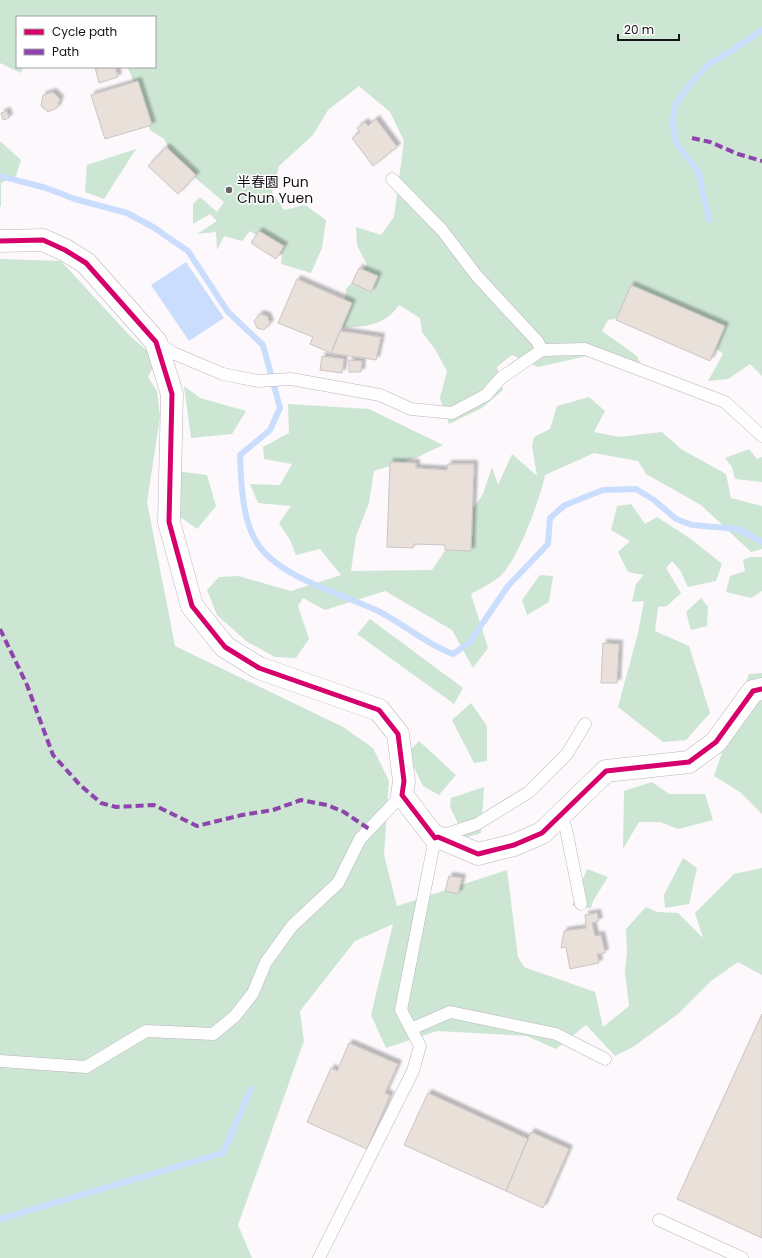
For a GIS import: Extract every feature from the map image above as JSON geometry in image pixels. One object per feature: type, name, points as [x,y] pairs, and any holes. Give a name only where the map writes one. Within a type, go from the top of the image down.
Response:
[{"type":"street","points":[[0,241],[42,240],[66,250],[86,263],[156,342],[172,394],[169,522],[192,606],[225,647],[259,668],[378,710],[398,734],[404,781],[402,795],[437,837],[478,854],[514,845],[542,833],[606,770],[689,762],[716,742],[753,691],[762,689]]},
{"type":"lane","points":[[392,179],[442,230],[476,275],[537,341],[542,350]]},
{"type":"lane","points":[[156,342],[173,353],[223,374],[258,381],[291,379],[380,395],[411,409],[452,413],[486,395],[501,378],[542,350],[586,348],[725,402],[762,436]]},
{"type":"lane","points":[[320,1258],[413,1071],[420,1046],[401,1010],[437,837],[477,824],[529,792],[567,754],[585,724]]},
{"type":"lane","points":[[0,1061],[86,1068],[146,1031],[213,1034],[235,1016],[253,993],[266,962],[292,926],[338,883],[360,839],[402,795]]},
{"type":"lane","points":[[560,815],[566,829],[581,904]]},
{"type":"lane","points":[[411,1029],[450,1012],[556,1034],[605,1059]]},
{"type":"lane","points":[[659,1220],[742,1258]]},
{"type":"green space","points":[[0,0],[762,0],[762,376],[750,364],[728,379],[708,381],[723,354],[700,335],[654,311],[608,320],[602,331],[637,356],[640,363],[591,355],[538,367],[512,355],[497,367],[503,390],[482,408],[449,424],[440,398],[447,371],[435,349],[422,332],[420,318],[399,305],[393,313],[386,318],[370,325],[334,328],[344,307],[346,289],[367,265],[357,245],[356,227],[381,235],[394,217],[404,141],[390,112],[359,86],[328,110],[313,135],[279,166],[272,192],[284,210],[305,205],[326,220],[322,248],[311,273],[281,264],[282,255],[269,243],[250,231],[242,241],[224,236],[217,250],[216,232],[197,234],[217,221],[210,214],[193,224],[193,204],[200,197],[217,212],[224,202],[175,161],[164,139],[150,130],[128,68],[156,68],[156,16],[16,16],[16,68],[23,68],[21,73],[0,63]]},
{"type":"green space","points":[[0,141],[21,160],[16,176],[1,183],[0,207]]},
{"type":"green space","points":[[136,149],[104,199],[85,192],[87,165]]},
{"type":"green space","points":[[0,259],[61,261],[130,336],[157,359],[148,377],[157,391],[160,417],[147,502],[175,646],[343,727],[373,748],[389,781],[384,855],[397,906],[507,870],[518,957],[524,967],[595,992],[603,1027],[629,1006],[625,972],[627,952],[626,929],[646,907],[657,912],[678,913],[703,938],[695,913],[734,874],[762,868],[762,975],[738,962],[711,981],[678,1014],[633,1047],[615,1056],[586,1025],[556,1049],[527,1036],[437,1031],[386,1048],[371,1015],[393,924],[355,941],[300,1011],[304,1041],[238,1225],[252,1258],[0,1258]]},
{"type":"green space","points":[[184,386],[200,398],[246,411],[232,434],[191,438]]},
{"type":"green space","points":[[589,397],[605,411],[594,432],[619,437],[662,432],[681,449],[726,474],[731,498],[762,506],[762,549],[751,552],[701,505],[646,474],[638,461],[594,453],[545,475],[527,530],[513,559],[498,578],[471,594],[488,648],[473,668],[452,630],[385,591],[325,610],[303,598],[298,606],[309,639],[296,658],[275,657],[246,641],[217,615],[207,590],[219,577],[238,576],[291,591],[341,575],[320,549],[296,555],[290,540],[279,523],[291,506],[258,503],[250,484],[280,485],[292,464],[264,459],[263,447],[289,433],[288,404],[369,409],[443,445],[418,457],[374,471],[369,503],[356,536],[351,571],[432,570],[483,494],[492,467],[498,485],[512,454],[537,476],[532,446],[534,437],[550,429],[557,406]]},
{"type":"green space","points":[[749,449],[757,459],[762,457],[762,482],[735,479],[732,467],[725,458]]},
{"type":"green space","points":[[176,471],[207,475],[216,506],[197,529],[162,504]]},
{"type":"green space","points":[[631,504],[645,524],[657,517],[691,539],[722,564],[716,581],[688,587],[680,570],[672,561],[666,568],[681,593],[667,606],[658,607],[655,631],[689,646],[710,713],[686,740],[663,742],[618,707],[638,633],[644,601],[632,602],[636,584],[644,575],[628,572],[618,552],[630,541],[611,530],[617,506]]},
{"type":"green space","points":[[751,557],[762,557],[762,591],[751,598],[726,592],[730,576],[745,571],[743,560]]},
{"type":"green space","points":[[540,575],[553,576],[549,602],[527,615],[522,600]]},
{"type":"green space","points":[[701,598],[708,607],[707,626],[691,630],[686,612]]},
{"type":"green space","points":[[370,619],[463,688],[454,704],[357,634]]},
{"type":"green space","points":[[762,673],[762,814],[740,792],[714,776],[749,674]]},
{"type":"green space","points":[[471,703],[487,726],[487,761],[474,763],[452,720]]},
{"type":"green space","points":[[419,741],[456,775],[439,795],[423,786],[407,753]]},
{"type":"green space","points":[[652,782],[669,794],[705,794],[713,820],[678,829],[660,822],[639,822],[623,849],[624,791]]},
{"type":"green space","points":[[484,787],[481,833],[465,838],[450,807],[451,798]]},
{"type":"green space","points":[[683,858],[697,868],[689,904],[665,908],[664,895]]},
{"type":"green space","points":[[587,869],[608,877],[593,901],[591,908],[572,906]]},
{"type":"water","points":[[186,262],[224,318],[189,341],[151,285]]},
{"type":"building","points":[[95,68],[115,68],[118,77],[99,83]]},
{"type":"building","points":[[138,81],[152,125],[105,139],[91,95]]},
{"type":"building","points":[[53,92],[60,99],[57,108],[48,112],[41,106],[43,95]]},
{"type":"building","points":[[7,111],[9,118],[3,120],[1,113]]},
{"type":"building","points":[[376,119],[397,147],[373,166],[352,138],[360,132],[357,128],[365,122],[368,126]]},
{"type":"building","points":[[166,147],[196,175],[178,194],[148,166]]},
{"type":"building","points":[[259,231],[284,246],[276,259],[251,243]]},
{"type":"building","points":[[359,268],[378,276],[371,292],[352,283]]},
{"type":"building","points":[[297,279],[352,303],[331,353],[310,344],[313,337],[278,323]]},
{"type":"building","points":[[631,285],[725,326],[710,361],[616,320]]},
{"type":"building","points":[[260,314],[267,316],[270,323],[264,330],[257,328],[254,321]]},
{"type":"building","points":[[340,331],[381,337],[376,360],[331,353]]},
{"type":"building","points":[[322,356],[344,359],[342,373],[320,370]]},
{"type":"building","points":[[349,360],[362,361],[361,372],[349,372]]},
{"type":"building","points":[[390,462],[416,463],[416,468],[447,470],[448,464],[474,464],[471,551],[445,550],[445,545],[414,544],[413,548],[387,547]]},
{"type":"building","points":[[603,643],[619,644],[617,683],[601,683]]},
{"type":"building","points":[[449,876],[462,878],[458,894],[445,891]]},
{"type":"building","points":[[597,913],[599,921],[592,923],[595,936],[601,935],[605,953],[597,954],[599,963],[570,969],[566,947],[561,948],[564,931],[586,928],[585,915]]},
{"type":"building","points":[[762,1014],[762,1238],[677,1199]]},
{"type":"building","points":[[349,1043],[398,1064],[385,1093],[390,1095],[367,1149],[307,1122],[331,1068],[337,1071]]},
{"type":"building","points":[[428,1093],[528,1139],[506,1191],[404,1145]]},
{"type":"building","points":[[531,1132],[569,1149],[543,1208],[506,1191]]},
{"type":"waterway","points":[[709,220],[698,171],[676,143],[672,122],[676,103],[690,84],[709,64],[762,30]]},
{"type":"waterway","points":[[0,176],[46,188],[75,199],[127,213],[153,227],[188,251],[228,312],[263,345],[280,408],[270,430],[240,455],[242,490],[246,514],[253,537],[270,558],[298,577],[380,612],[443,650],[453,654],[469,643],[508,586],[548,544],[550,518],[565,505],[603,490],[636,489],[654,500],[676,519],[692,525],[738,529],[762,542]]},
{"type":"waterway","points":[[0,1219],[223,1153],[251,1089]]},
{"type":"marked path","points":[[692,138],[710,142],[738,154],[762,161]]},
{"type":"marked path","points":[[0,629],[27,685],[53,755],[80,785],[101,803],[116,807],[154,805],[197,826],[242,815],[273,810],[301,800],[327,805],[344,812],[369,829]]},
{"type":"cycle path","points":[[0,241],[43,240],[65,250],[86,263],[156,342],[172,394],[169,522],[192,606],[225,647],[259,668],[379,710],[398,734],[404,781],[402,795],[435,838],[438,837],[478,854],[514,845],[542,833],[606,771],[689,762],[716,742],[753,691],[762,689]]},
{"type":"place","name":"半春園 Pun Chun Yuen","points":[[229,190]]}]
